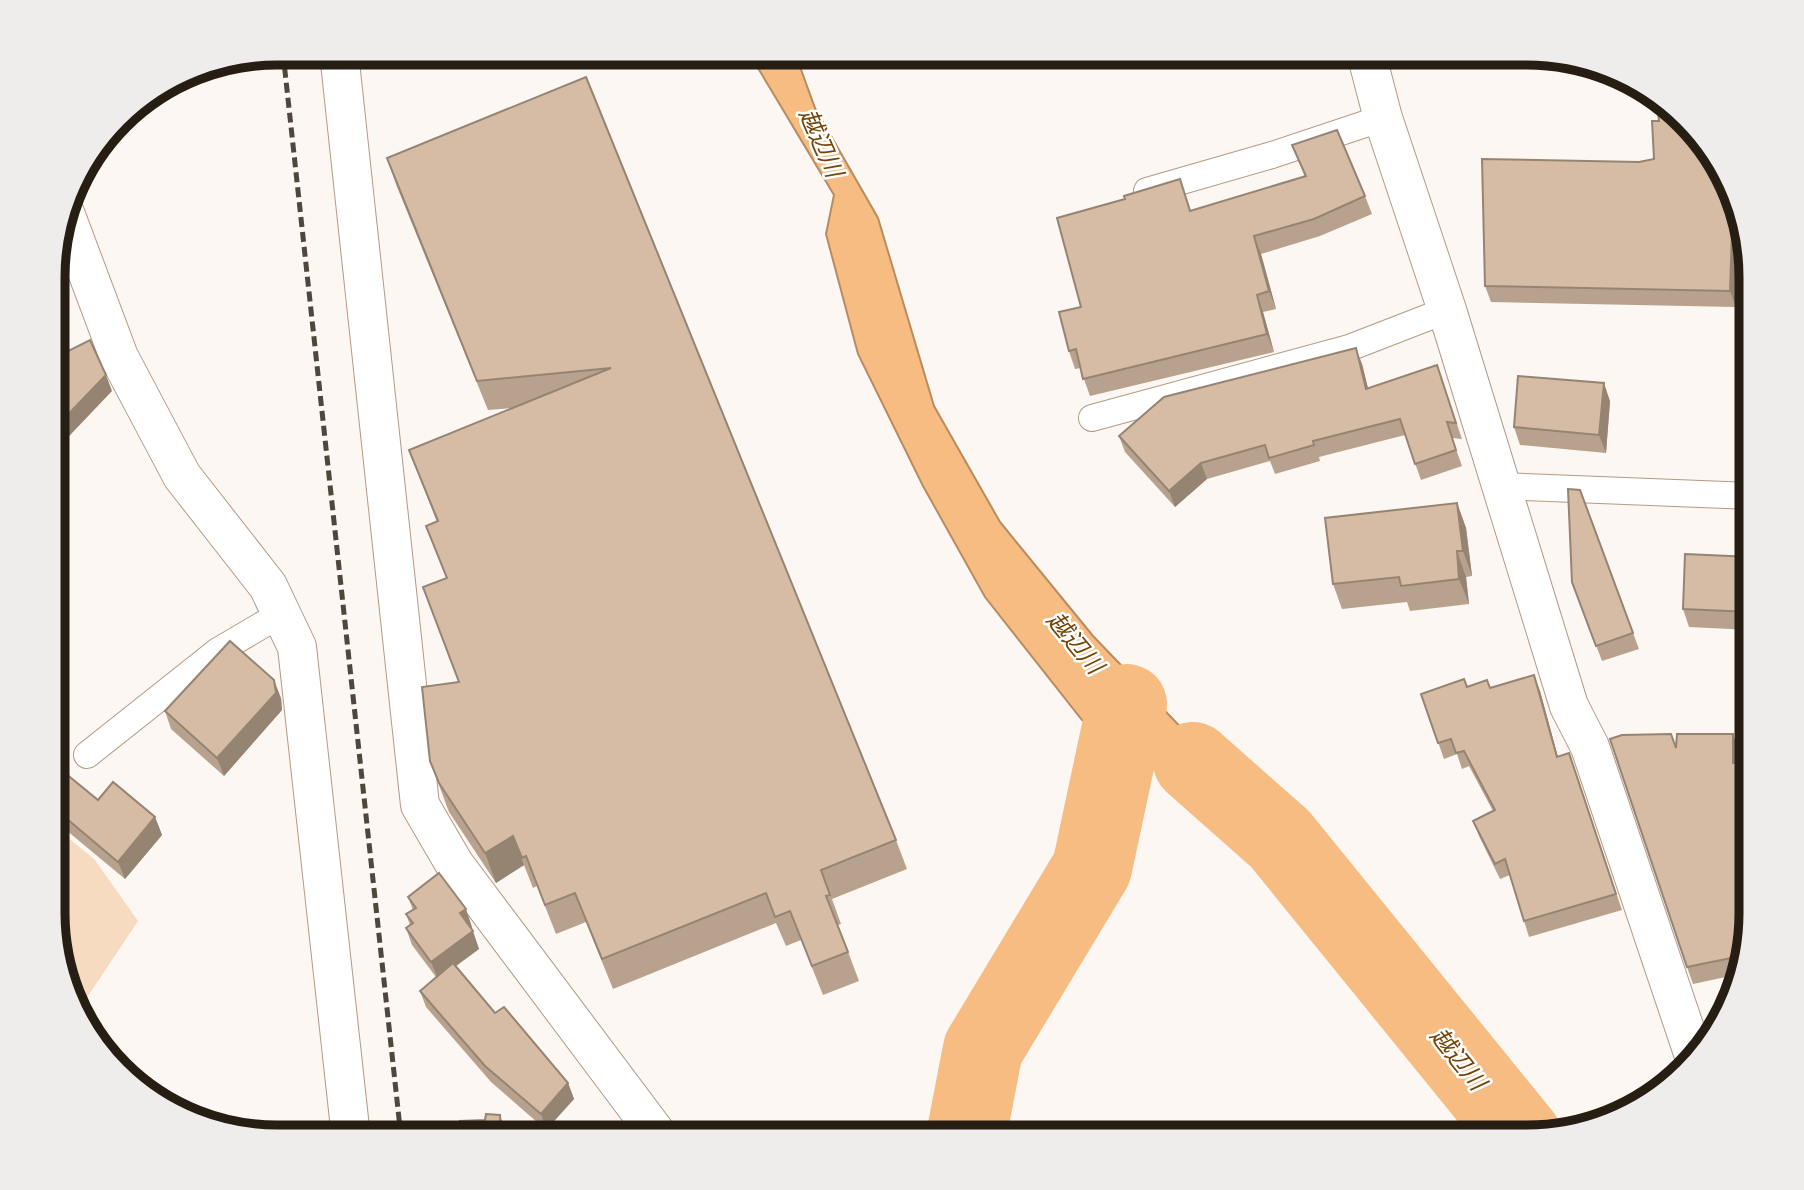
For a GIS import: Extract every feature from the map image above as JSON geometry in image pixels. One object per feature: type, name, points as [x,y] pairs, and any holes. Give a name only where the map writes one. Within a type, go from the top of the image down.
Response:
[{"type":"street","points":[[341,65],[420,805],[455,865],[648,1125]]},
{"type":"street","points":[[1369,65],[1383,118],[1447,310],[1569,706],[1590,747],[1691,1048]]},
{"type":"street","points":[[71,228],[119,357],[182,476],[268,586],[297,647],[350,1125]]},
{"type":"lane","points":[[1142,192],[1272,155],[1383,118]]},
{"type":"lane","points":[[1092,418],[1349,348],[1447,310]]},
{"type":"lane","points":[[1501,486],[1739,496]]},
{"type":"lane","points":[[87,755],[218,651],[281,614]]},
{"type":"shaded area","points":[[65,835],[95,860],[138,921],[85,1001],[72,968],[67,941]]},
{"type":"water","points":[[756,65],[799,65],[815,108],[878,218],[934,406],[1000,522],[1093,636],[1297,848],[1082,720],[985,597],[923,486],[858,354],[826,234],[834,195]]},
{"type":"building","points":[[586,77],[896,840],[821,870],[830,895],[826,896],[848,952],[812,966],[790,911],[775,917],[766,893],[602,959],[575,893],[545,905],[526,856],[522,858],[513,836],[485,853],[439,783],[430,761],[422,687],[459,682],[423,587],[447,578],[426,526],[438,521],[409,450],[611,368],[477,381],[387,158]]},
{"type":"building","points":[[1658,110],[1687,137],[1711,171],[1728,209],[1732,225],[1730,291],[1485,286],[1482,159],[1639,162],[1654,159],[1652,121],[1659,121]]},
{"type":"building","points":[[1337,130],[1365,196],[1314,219],[1254,236],[1269,291],[1257,295],[1267,334],[1083,379],[1076,349],[1069,351],[1059,312],[1081,307],[1057,218],[1125,199],[1124,196],[1180,179],[1190,211],[1306,176],[1292,145]]},
{"type":"building","points":[[90,340],[106,375],[65,418],[65,352]]},
{"type":"building","points":[[1356,348],[1366,389],[1437,365],[1456,423],[1447,422],[1456,450],[1415,464],[1400,419],[1313,441],[1314,445],[1269,458],[1265,445],[1201,463],[1169,491],[1119,436],[1164,397]]},
{"type":"building","points":[[1518,376],[1604,383],[1599,435],[1514,427]]},
{"type":"building","points":[[1568,489],[1580,490],[1633,633],[1596,646],[1572,582]]},
{"type":"building","points":[[1457,503],[1463,551],[1457,551],[1459,579],[1401,586],[1399,577],[1333,584],[1325,518]]},
{"type":"building","points":[[1685,554],[1739,556],[1739,611],[1683,609]]},
{"type":"building","points":[[230,641],[274,680],[276,693],[217,758],[165,711]]},
{"type":"building","points":[[1534,675],[1557,757],[1569,753],[1616,894],[1524,921],[1505,859],[1495,864],[1473,821],[1495,810],[1464,751],[1456,753],[1451,739],[1438,743],[1421,694],[1464,679],[1467,687],[1487,680],[1490,688]]},
{"type":"building","points":[[1671,734],[1676,748],[1677,734],[1733,734],[1733,763],[1739,763],[1739,927],[1734,957],[1687,967],[1610,739],[1622,735]]},
{"type":"building","points":[[65,773],[98,800],[113,782],[155,817],[118,862],[65,817]]},
{"type":"building","points":[[439,873],[466,909],[460,913],[473,931],[431,962],[406,928],[413,923],[406,914],[416,908],[408,897]]},
{"type":"building","points":[[453,963],[495,1013],[504,1007],[568,1083],[541,1114],[485,1066],[420,991]]},
{"type":"building","points":[[486,1114],[500,1115],[500,1125],[460,1125],[460,1121],[485,1120]]},
{"type":"waterway","points":[[968,1125],[983,1049],[1092,868],[1127,704]]},
{"type":"waterway","name":"越辺川","points":[[1193,762],[1280,839],[1512,1125]]},
{"type":"railway","points":[[284,65],[400,1125]]}]
